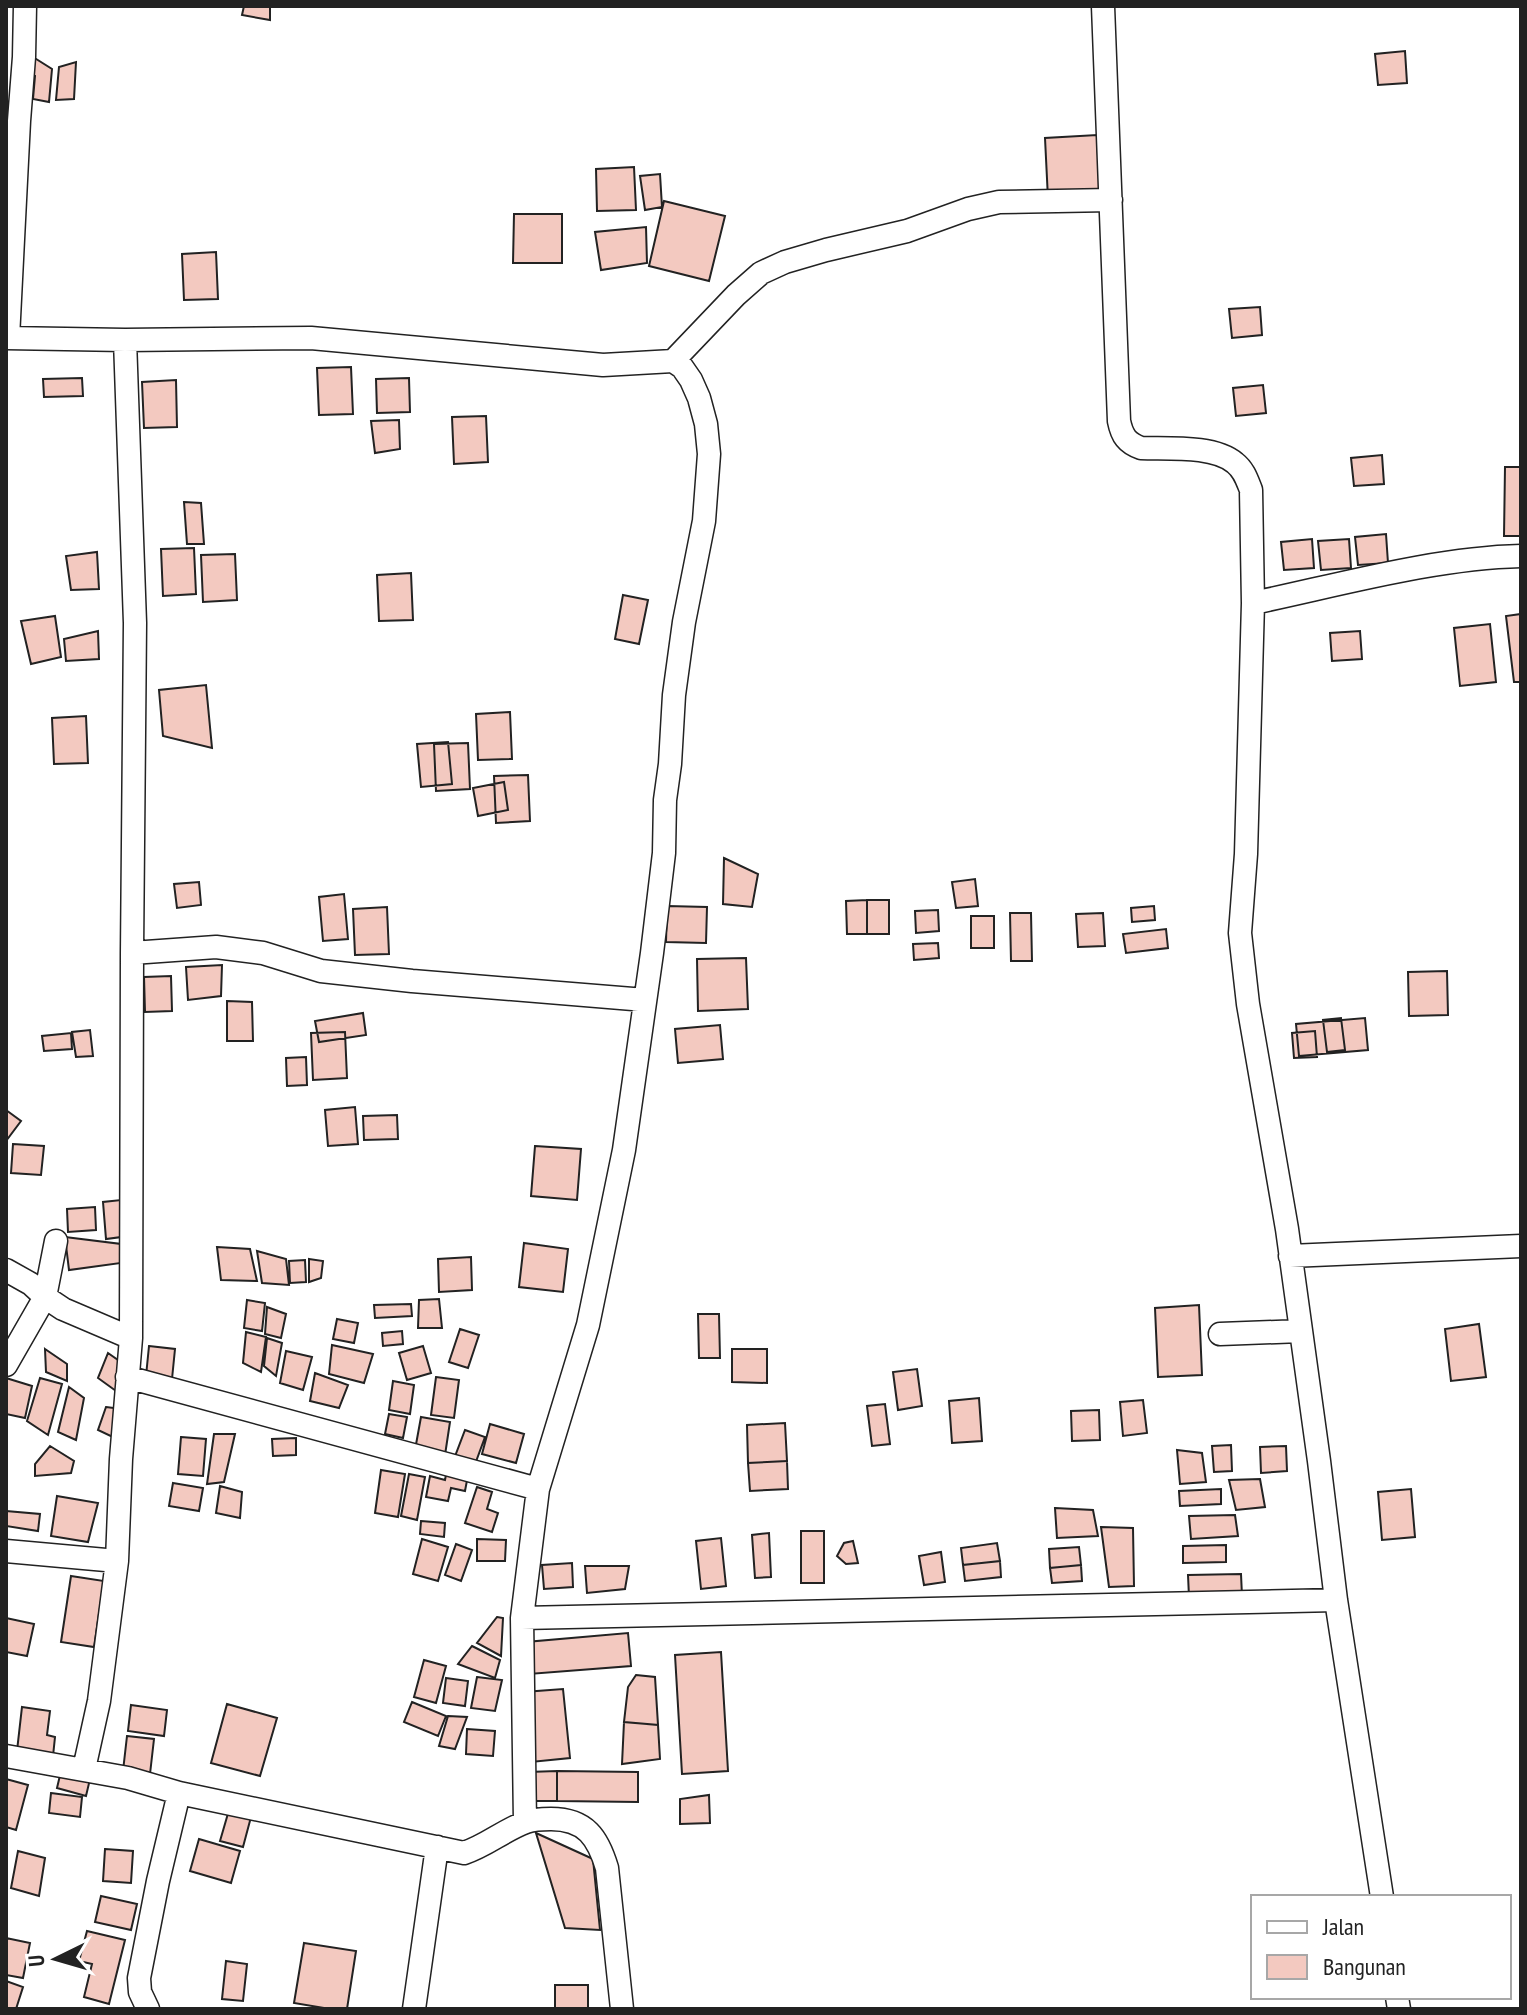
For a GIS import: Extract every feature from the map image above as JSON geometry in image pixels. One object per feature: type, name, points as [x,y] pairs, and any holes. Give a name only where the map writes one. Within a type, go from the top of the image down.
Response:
[{"type":"street","points":[[25,6],[7,338],[311,338],[603,365],[673,361],[682,367],[699,398],[709,454],[704,521],[684,622],[674,695],[664,853],[624,1150],[588,1325],[538,1489],[522,1618],[525,1822]]},
{"type":"street","points":[[1103,6],[1121,430],[1124,438],[1141,448],[1208,451],[1224,455],[1237,464],[1251,490],[1253,603],[1246,854],[1240,933],[1248,1004],[1290,1256],[1336,1600],[1382,1895]]},
{"type":"street","points":[[673,361],[745,287],[761,273],[785,262],[907,231],[968,209],[999,202],[1111,200]]},
{"type":"street","points":[[84,1769],[99,1701],[117,1561],[131,1338],[135,623],[125,340]]},
{"type":"street","points":[[1253,603],[1387,574],[1485,557],[1521,556]]},
{"type":"street","points":[[132,953],[216,947],[263,953],[321,971],[427,983],[645,1000]]},
{"type":"street","points":[[6,1365],[45,1297],[56,1241]]},
{"type":"street","points":[[1290,1256],[1521,1246]]},
{"type":"street","points":[[6,1270],[31,1284],[63,1309],[131,1338]]},
{"type":"street","points":[[1220,1334],[1301,1331]]},
{"type":"street","points":[[127,1377],[538,1489]]},
{"type":"street","points":[[6,1551],[117,1561]]},
{"type":"street","points":[[522,1618],[1336,1600]]},
{"type":"street","points":[[6,1756],[84,1769],[179,1793],[464,1853],[525,1822],[561,1819],[580,1825],[601,1847],[607,1868],[622,2009]]},
{"type":"street","points":[[148,2009],[140,1992],[139,1978],[179,1793]]},
{"type":"street","points":[[414,2009],[437,1847]]},
{"type":"building","points":[[244,6],[270,6],[270,20],[242,15]]},
{"type":"building","points":[[1405,51],[1407,83],[1378,85],[1375,54]]},
{"type":"building","points":[[33,57],[52,69],[49,102],[33,99],[35,76],[23,72]]},
{"type":"building","points":[[76,62],[74,99],[56,100],[59,67]]},
{"type":"building","points":[[1097,135],[1100,197],[1048,199],[1045,138]]},
{"type":"building","points":[[634,167],[636,210],[597,211],[596,169]]},
{"type":"building","points":[[660,174],[662,207],[645,210],[640,176]]},
{"type":"building","points":[[664,201],[725,216],[709,281],[649,266]]},
{"type":"building","points":[[514,214],[562,214],[562,263],[513,263]]},
{"type":"building","points":[[646,227],[647,263],[601,270],[595,232]]},
{"type":"building","points":[[216,252],[218,299],[184,300],[182,254]]},
{"type":"building","points":[[1260,307],[1262,335],[1232,338],[1229,309]]},
{"type":"building","points":[[351,367],[353,414],[319,415],[317,368]]},
{"type":"building","points":[[82,378],[83,396],[44,397],[43,379]]},
{"type":"building","points":[[409,378],[410,412],[377,413],[376,379]]},
{"type":"building","points":[[176,380],[177,427],[144,428],[142,382]]},
{"type":"building","points":[[1263,385],[1266,413],[1236,416],[1233,388]]},
{"type":"building","points":[[486,416],[488,462],[454,464],[452,417]]},
{"type":"building","points":[[399,420],[400,449],[375,453],[371,421]]},
{"type":"building","points":[[1382,455],[1384,484],[1354,486],[1351,458]]},
{"type":"building","points":[[1505,467],[1521,467],[1521,536],[1504,536]]},
{"type":"building","points":[[184,502],[201,503],[204,544],[187,544]]},
{"type":"building","points":[[1386,534],[1388,563],[1358,565],[1355,537]]},
{"type":"building","points":[[1312,539],[1314,568],[1284,570],[1281,542]]},
{"type":"building","points":[[1349,539],[1351,568],[1321,570],[1318,541]]},
{"type":"building","points":[[194,548],[196,594],[163,596],[161,549]]},
{"type":"building","points":[[97,552],[99,589],[71,590],[66,556]]},
{"type":"building","points":[[235,554],[237,600],[203,602],[201,555]]},
{"type":"building","points":[[411,573],[413,620],[379,621],[377,575]]},
{"type":"building","points":[[623,595],[648,600],[639,644],[615,639]]},
{"type":"building","points":[[1521,614],[1521,682],[1514,682],[1506,616]]},
{"type":"building","points":[[55,616],[61,657],[31,664],[21,621]]},
{"type":"building","points":[[1490,624],[1496,682],[1460,686],[1454,628]]},
{"type":"building","points":[[98,631],[99,659],[66,661],[64,639]]},
{"type":"building","points":[[1360,631],[1362,659],[1332,661],[1330,633]]},
{"type":"building","points":[[206,685],[212,748],[163,736],[159,690]]},
{"type":"building","points":[[510,712],[512,759],[478,760],[476,714]]},
{"type":"building","points":[[86,716],[88,763],[54,764],[52,718]]},
{"type":"building","points":[[448,742],[452,784],[421,787],[417,744]]},
{"type":"building","points":[[468,743],[470,789],[436,791],[434,744]]},
{"type":"building","points":[[528,775],[530,821],[496,823],[494,776]]},
{"type":"building","points":[[504,782],[508,810],[478,816],[473,788]]},
{"type":"building","points":[[724,858],[758,874],[752,907],[723,904]]},
{"type":"building","points":[[975,879],[978,906],[956,908],[952,882]]},
{"type":"building","points":[[199,882],[201,905],[177,908],[174,884]]},
{"type":"building","points":[[344,894],[348,939],[323,941],[319,897]]},
{"type":"building","points":[[867,900],[867,934],[847,934],[846,901]]},
{"type":"building","points":[[867,900],[889,900],[889,934],[867,934]]},
{"type":"building","points":[[667,906],[707,907],[706,943],[666,942]]},
{"type":"building","points":[[1154,906],[1155,920],[1132,922],[1131,908]]},
{"type":"building","points":[[387,907],[389,954],[355,955],[353,909]]},
{"type":"building","points":[[938,910],[939,931],[916,933],[915,911]]},
{"type":"building","points":[[1010,913],[1031,913],[1032,961],[1011,961]]},
{"type":"building","points":[[1103,913],[1105,946],[1078,947],[1076,914]]},
{"type":"building","points":[[971,916],[994,916],[994,948],[971,948]]},
{"type":"building","points":[[1166,929],[1168,948],[1126,953],[1123,934]]},
{"type":"building","points":[[938,943],[939,958],[914,960],[913,944]]},
{"type":"building","points":[[746,958],[748,1009],[698,1011],[697,959]]},
{"type":"building","points":[[222,965],[221,996],[188,1000],[186,967]]},
{"type":"building","points":[[1447,971],[1448,1015],[1409,1016],[1408,972]]},
{"type":"building","points":[[171,976],[172,1011],[145,1012],[144,977]]},
{"type":"building","points":[[227,1001],[252,1002],[253,1041],[227,1041]]},
{"type":"building","points":[[363,1013],[366,1035],[319,1042],[315,1021]]},
{"type":"building","points":[[1341,1018],[1345,1050],[1327,1052],[1323,1020]]},
{"type":"building","points":[[1365,1018],[1368,1050],[1299,1056],[1296,1024]]},
{"type":"building","points":[[720,1025],[723,1059],[678,1063],[675,1029]]},
{"type":"building","points":[[90,1030],[93,1056],[76,1057],[72,1032]]},
{"type":"building","points":[[1315,1031],[1317,1057],[1294,1058],[1292,1033]]},
{"type":"building","points":[[345,1032],[347,1078],[313,1080],[311,1033]]},
{"type":"building","points":[[71,1033],[72,1049],[44,1051],[42,1036]]},
{"type":"building","points":[[306,1057],[307,1085],[287,1086],[286,1058]]},
{"type":"building","points":[[355,1107],[358,1144],[328,1146],[325,1110]]},
{"type":"building","points":[[6,1110],[21,1121],[6,1141]]},
{"type":"building","points":[[397,1115],[398,1139],[364,1140],[363,1116]]},
{"type":"building","points":[[13,1144],[44,1146],[41,1175],[11,1173]]},
{"type":"building","points":[[535,1146],[581,1149],[577,1200],[531,1196]]},
{"type":"building","points":[[121,1200],[121,1237],[106,1239],[103,1202]]},
{"type":"building","points":[[95,1207],[96,1230],[68,1232],[67,1209]]},
{"type":"building","points":[[65,1237],[121,1244],[121,1263],[69,1270]]},
{"type":"building","points":[[524,1243],[568,1249],[563,1292],[519,1287]]},
{"type":"building","points":[[217,1247],[250,1249],[257,1281],[221,1280]]},
{"type":"building","points":[[257,1251],[286,1259],[289,1285],[262,1283]]},
{"type":"building","points":[[471,1257],[472,1290],[439,1292],[438,1259]]},
{"type":"building","points":[[309,1259],[323,1261],[321,1278],[309,1282]]},
{"type":"building","points":[[305,1260],[306,1282],[290,1283],[289,1261]]},
{"type":"building","points":[[439,1299],[442,1328],[418,1328],[419,1300]]},
{"type":"building","points":[[247,1300],[265,1303],[262,1331],[244,1328]]},
{"type":"building","points":[[411,1304],[412,1316],[375,1318],[374,1305]]},
{"type":"building","points":[[1199,1305],[1202,1375],[1158,1377],[1155,1308]]},
{"type":"building","points":[[267,1307],[286,1314],[281,1338],[265,1334]]},
{"type":"building","points":[[698,1314],[719,1314],[720,1358],[699,1358]]},
{"type":"building","points":[[337,1319],[358,1323],[354,1343],[333,1339]]},
{"type":"building","points":[[1479,1324],[1486,1377],[1451,1381],[1445,1329]]},
{"type":"building","points":[[460,1329],[479,1335],[468,1368],[449,1362]]},
{"type":"building","points":[[402,1331],[403,1344],[383,1346],[382,1333]]},
{"type":"building","points":[[246,1332],[266,1337],[261,1372],[243,1363]]},
{"type":"building","points":[[267,1338],[282,1343],[276,1376],[264,1366]]},
{"type":"building","points":[[332,1345],[373,1354],[364,1383],[329,1374]]},
{"type":"building","points":[[149,1346],[175,1349],[172,1379],[146,1376]]},
{"type":"building","points":[[423,1346],[431,1373],[407,1380],[399,1353]]},
{"type":"building","points":[[45,1349],[67,1364],[67,1381],[46,1372]]},
{"type":"building","points":[[732,1349],[767,1349],[767,1383],[732,1382]]},
{"type":"building","points":[[286,1351],[312,1357],[303,1390],[280,1383]]},
{"type":"building","points":[[108,1353],[125,1365],[116,1391],[98,1378]]},
{"type":"building","points":[[917,1369],[922,1406],[898,1410],[893,1372]]},
{"type":"building","points":[[315,1373],[348,1385],[339,1408],[310,1401]]},
{"type":"building","points":[[436,1377],[459,1380],[454,1418],[431,1415]]},
{"type":"building","points":[[6,1378],[32,1386],[25,1418],[6,1414]]},
{"type":"building","points":[[40,1378],[62,1384],[48,1435],[27,1421]]},
{"type":"building","points":[[393,1381],[414,1385],[410,1414],[389,1410]]},
{"type":"building","points":[[69,1387],[84,1398],[76,1440],[58,1432]]},
{"type":"building","points":[[979,1398],[982,1441],[952,1443],[949,1401]]},
{"type":"building","points":[[1143,1400],[1147,1433],[1123,1436],[1120,1402]]},
{"type":"building","points":[[885,1404],[890,1444],[872,1446],[867,1406]]},
{"type":"building","points":[[106,1407],[122,1409],[117,1439],[98,1430]]},
{"type":"building","points":[[1099,1410],[1100,1440],[1072,1441],[1071,1411]]},
{"type":"building","points":[[389,1414],[407,1417],[403,1438],[385,1434]]},
{"type":"building","points":[[421,1417],[450,1422],[445,1455],[415,1450]]},
{"type":"building","points":[[785,1423],[787,1461],[748,1463],[747,1425]]},
{"type":"building","points":[[490,1424],[524,1434],[516,1463],[482,1454]]},
{"type":"building","points":[[465,1430],[485,1437],[474,1467],[454,1459]]},
{"type":"building","points":[[214,1434],[235,1434],[224,1482],[207,1484]]},
{"type":"building","points":[[181,1437],[206,1439],[203,1476],[178,1474]]},
{"type":"building","points":[[296,1438],[296,1455],[273,1456],[272,1439]]},
{"type":"building","points":[[1231,1445],[1232,1471],[1214,1472],[1212,1446]]},
{"type":"building","points":[[50,1446],[74,1461],[71,1473],[35,1476],[35,1464]]},
{"type":"building","points":[[1286,1446],[1287,1471],[1261,1473],[1260,1447]]},
{"type":"building","points":[[1177,1450],[1202,1453],[1206,1482],[1180,1484]]},
{"type":"building","points":[[787,1461],[788,1489],[750,1491],[748,1463]]},
{"type":"building","points":[[381,1470],[405,1474],[398,1517],[375,1513]]},
{"type":"building","points":[[447,1470],[468,1475],[465,1491],[451,1488],[448,1501],[426,1497],[430,1476],[445,1480]]},
{"type":"building","points":[[409,1474],[425,1477],[417,1520],[401,1516]]},
{"type":"building","points":[[1260,1479],[1265,1507],[1236,1510],[1229,1480]]},
{"type":"building","points":[[173,1483],[203,1488],[199,1511],[169,1506]]},
{"type":"building","points":[[220,1486],[242,1492],[240,1518],[216,1513]]},
{"type":"building","points":[[477,1487],[492,1492],[487,1509],[498,1513],[492,1532],[465,1523]]},
{"type":"building","points":[[1221,1489],[1221,1504],[1180,1506],[1179,1491]]},
{"type":"building","points":[[1411,1489],[1415,1537],[1382,1540],[1378,1492]]},
{"type":"building","points":[[57,1496],[98,1503],[88,1542],[51,1536]]},
{"type":"building","points":[[1055,1508],[1093,1510],[1098,1536],[1057,1538]]},
{"type":"building","points":[[6,1511],[40,1514],[38,1531],[6,1526]]},
{"type":"building","points":[[1235,1515],[1238,1536],[1191,1539],[1189,1516]]},
{"type":"building","points":[[421,1521],[445,1523],[444,1537],[420,1534]]},
{"type":"building","points":[[1101,1527],[1133,1528],[1134,1586],[1109,1587]]},
{"type":"building","points":[[801,1531],[824,1531],[824,1583],[801,1583]]},
{"type":"building","points":[[769,1533],[771,1577],[755,1578],[752,1535]]},
{"type":"building","points":[[721,1538],[726,1586],[701,1589],[696,1541]]},
{"type":"building","points":[[422,1539],[448,1547],[438,1581],[413,1574]]},
{"type":"building","points":[[477,1539],[506,1540],[505,1561],[477,1561]]},
{"type":"building","points":[[853,1541],[858,1563],[846,1564],[837,1556],[844,1543]]},
{"type":"building","points":[[997,1543],[1000,1561],[963,1565],[961,1548]]},
{"type":"building","points":[[456,1544],[472,1550],[461,1581],[445,1575]]},
{"type":"building","points":[[1226,1545],[1226,1562],[1183,1563],[1183,1546]]},
{"type":"building","points":[[1079,1547],[1081,1565],[1050,1568],[1049,1549]]},
{"type":"building","points":[[941,1552],[945,1582],[924,1585],[919,1556]]},
{"type":"building","points":[[1000,1561],[1001,1577],[965,1581],[963,1565]]},
{"type":"building","points":[[572,1563],[573,1587],[544,1589],[542,1565]]},
{"type":"building","points":[[1081,1565],[1082,1581],[1052,1583],[1050,1568]]},
{"type":"building","points":[[585,1566],[629,1566],[625,1589],[587,1593]]},
{"type":"building","points":[[1241,1574],[1242,1596],[1189,1597],[1188,1575]]},
{"type":"building","points":[[71,1576],[104,1581],[94,1647],[61,1642]]},
{"type":"building","points":[[497,1617],[503,1618],[501,1656],[477,1643]]},
{"type":"building","points":[[6,1618],[34,1624],[27,1656],[6,1652]]},
{"type":"building","points":[[628,1633],[631,1666],[529,1674],[526,1642]]},
{"type":"building","points":[[472,1646],[500,1660],[495,1678],[458,1664]]},
{"type":"building","points":[[721,1652],[728,1771],[682,1774],[675,1655]]},
{"type":"building","points":[[424,1660],[446,1666],[436,1703],[414,1697]]},
{"type":"building","points":[[636,1675],[655,1677],[658,1725],[624,1722],[628,1687]]},
{"type":"building","points":[[477,1677],[502,1680],[495,1711],[471,1708]]},
{"type":"building","points":[[446,1678],[468,1681],[465,1706],[443,1703]]},
{"type":"building","points":[[563,1689],[570,1758],[531,1762],[524,1692]]},
{"type":"building","points":[[412,1702],[446,1716],[438,1736],[404,1722]]},
{"type":"building","points":[[227,1704],[277,1718],[260,1776],[211,1763]]},
{"type":"building","points":[[131,1705],[167,1710],[164,1736],[128,1731]]},
{"type":"building","points":[[22,1707],[50,1711],[47,1735],[55,1737],[53,1756],[17,1751]]},
{"type":"building","points":[[448,1716],[467,1717],[455,1749],[439,1746]]},
{"type":"building","points":[[624,1722],[658,1725],[660,1759],[622,1764]]},
{"type":"building","points":[[467,1729],[495,1731],[493,1756],[466,1754]]},
{"type":"building","points":[[127,1736],[154,1739],[150,1774],[123,1771]]},
{"type":"building","points":[[61,1771],[90,1779],[86,1796],[57,1788]]},
{"type":"building","points":[[557,1771],[638,1772],[638,1802],[557,1801]]},
{"type":"building","points":[[557,1771],[557,1801],[528,1801],[528,1772]]},
{"type":"building","points":[[6,1779],[28,1785],[16,1830],[6,1827]]},
{"type":"building","points":[[51,1793],[82,1797],[80,1817],[49,1813]]},
{"type":"building","points":[[709,1795],[710,1823],[680,1824],[680,1799]]},
{"type":"building","points":[[229,1810],[251,1817],[243,1847],[220,1841]]},
{"type":"building","points":[[536,1833],[593,1859],[600,1930],[565,1928]]},
{"type":"building","points":[[199,1839],[240,1851],[231,1883],[190,1871]]},
{"type":"building","points":[[105,1849],[133,1851],[131,1883],[103,1881]]},
{"type":"building","points":[[18,1851],[45,1858],[39,1896],[11,1888]]},
{"type":"building","points":[[101,1896],[137,1904],[131,1930],[95,1922]]},
{"type":"building","points":[[87,1931],[125,1940],[109,2004],[84,1997],[92,1964],[79,1961]]},
{"type":"building","points":[[6,1938],[30,1943],[23,1978],[6,1975]]},
{"type":"building","points":[[304,1943],[356,1951],[347,2009],[294,2003]]},
{"type":"building","points":[[226,1961],[247,1964],[243,2001],[222,1999]]},
{"type":"building","points":[[6,1981],[23,1987],[16,2009],[6,2009]]},
{"type":"building","points":[[555,1985],[588,1985],[588,2009],[555,2009]]}]
